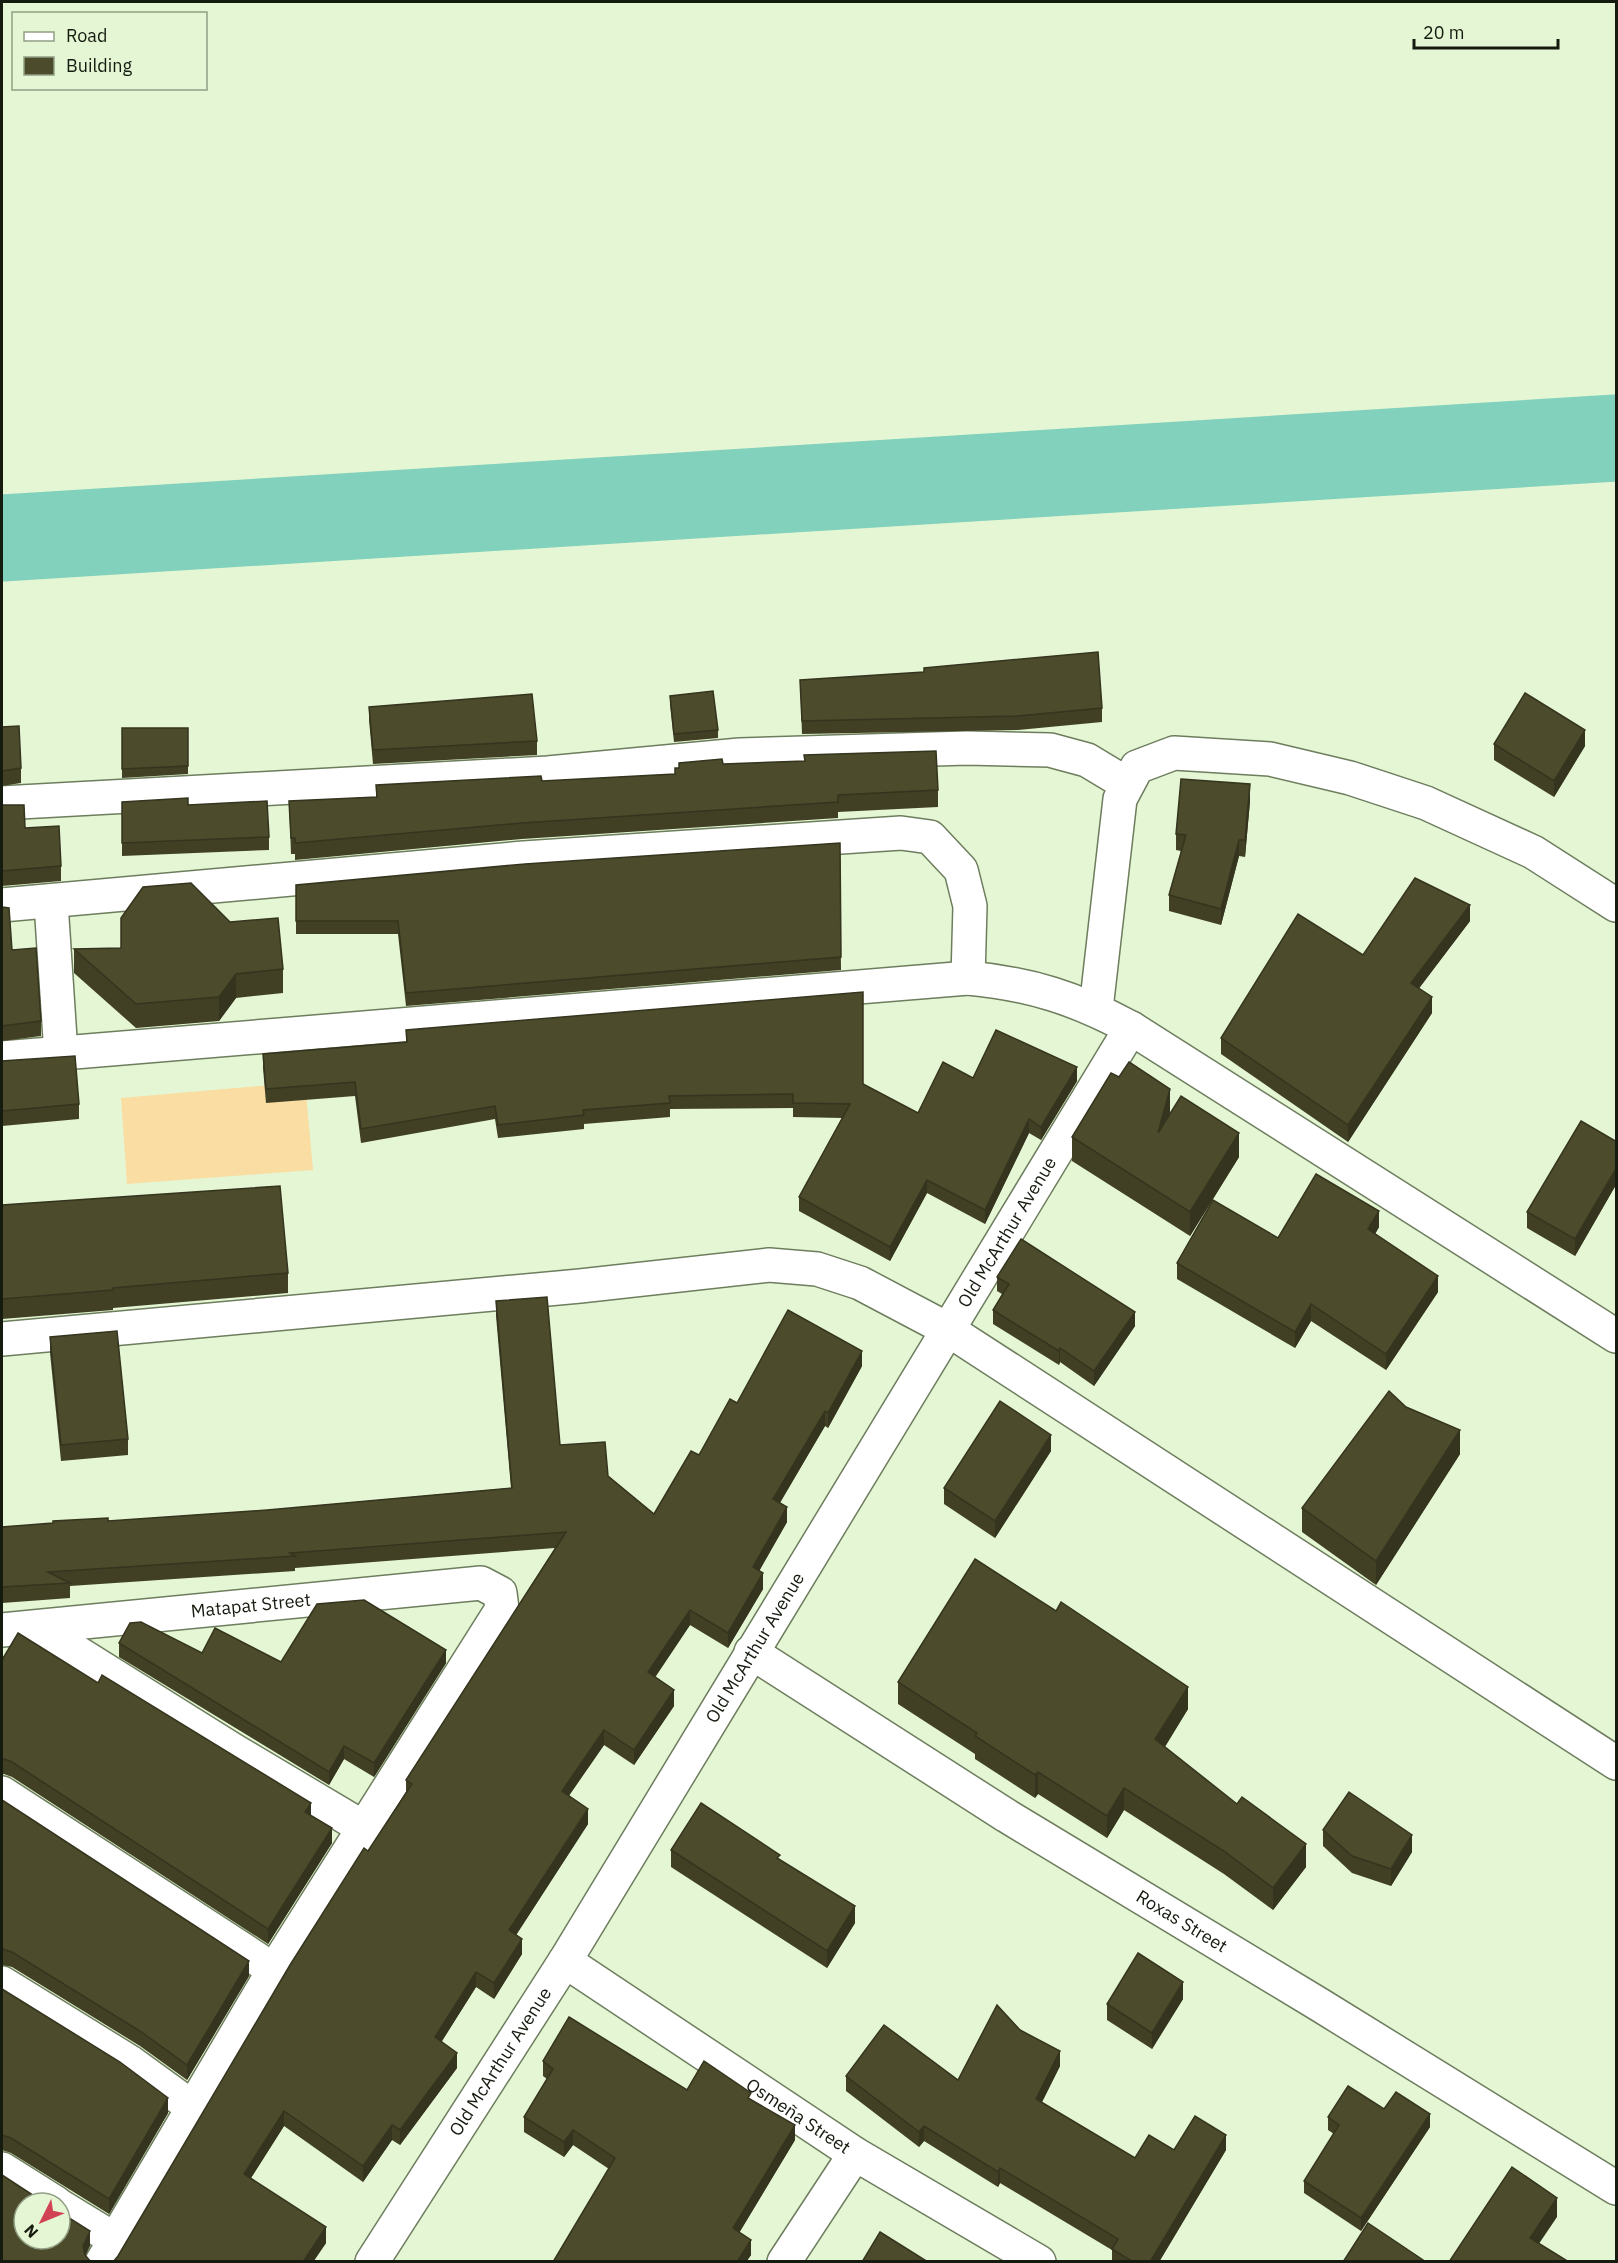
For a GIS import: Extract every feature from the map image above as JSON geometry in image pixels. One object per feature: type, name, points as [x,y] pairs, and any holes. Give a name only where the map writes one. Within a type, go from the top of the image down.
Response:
[{"type":"street","points":[[2,803],[548,773],[740,755],[967,748],[1050,750],[1087,760],[1127,784]]},
{"type":"street","points":[[1096,1009],[1119,799],[1137,767],[1174,753],[1270,759],[1350,778],[1426,803],[1533,852],[1617,904]]},
{"type":"street","points":[[2,905],[51,903],[524,858],[902,833],[930,837],[961,870],[970,906],[968,978]]},
{"type":"street","points":[[51,903],[61,1054]]},
{"type":"street","points":[[2,1058],[968,978],[1015,983],[1096,1009],[1131,1028],[1617,1336]]},
{"type":"street","name":"Old McArthur Avenue","points":[[372,2262],[565,1961],[1131,1028]]},
{"type":"street","points":[[2,1339],[568,1287],[769,1264],[818,1269],[860,1283],[947,1329],[1617,1763]]},
{"type":"street","name":"Matapat Street","points":[[2,1630],[481,1583],[500,1593],[502,1609],[364,1828]]},
{"type":"street","points":[[38,1628],[233,1750],[364,1828],[274,1970],[108,2251],[72,2217]]},
{"type":"street","name":"Roxas Street","points":[[751,1652],[1007,1816],[1617,2188]]},
{"type":"street","points":[[2,1793],[274,1970]]},
{"type":"street","name":"Osmeña Street","points":[[565,1961],[855,2154],[1039,2262]]},
{"type":"street","points":[[2,1983],[130,2062],[192,2107]]},
{"type":"street","points":[[784,2262],[855,2154]]},
{"type":"street","points":[[2,2169],[37,2191]]},
{"type":"shaded area","points":[[305,1082],[313,1170],[127,1184],[121,1098]]},
{"type":"building","points":[[1098,652],[1102,708],[1018,716],[802,721],[800,680],[924,672],[924,668]]},
{"type":"building","points":[[713,691],[718,730],[674,734],[670,696]]},
{"type":"building","points":[[1525,693],[1585,730],[1554,781],[1494,744]]},
{"type":"building","points":[[532,694],[537,741],[373,750],[369,707]]},
{"type":"building","points":[[19,726],[21,768],[2,771],[2,727]]},
{"type":"building","points":[[122,728],[188,728],[188,766],[122,769]]},
{"type":"building","points":[[936,751],[938,790],[838,795],[838,802],[522,823],[295,843],[295,838],[291,838],[289,801],[377,797],[376,785],[541,776],[542,781],[675,774],[675,768],[679,768],[679,763],[722,759],[723,764],[805,761],[804,755]]},
{"type":"building","points":[[1181,779],[1250,784],[1245,840],[1239,840],[1221,909],[1169,895],[1186,835],[1176,834]]},
{"type":"building","points":[[188,798],[188,805],[267,801],[269,837],[122,843],[122,802]]},
{"type":"building","points":[[2,805],[24,805],[25,828],[59,826],[61,866],[2,871]]},
{"type":"building","points":[[840,843],[841,957],[406,993],[398,921],[296,921],[296,885],[525,864]]},
{"type":"building","points":[[1415,878],[1470,905],[1411,983],[1432,997],[1348,1125],[1221,1038],[1298,914],[1363,955]]},
{"type":"building","points":[[191,883],[230,922],[278,918],[283,969],[236,974],[219,997],[136,1004],[74,949],[121,948],[121,918],[143,887]]},
{"type":"building","points":[[2,907],[9,908],[12,950],[36,948],[41,1021],[2,1026]]},
{"type":"building","points":[[863,992],[863,1084],[918,1113],[943,1062],[973,1078],[996,1030],[1077,1067],[1041,1127],[1029,1119],[985,1210],[927,1180],[890,1247],[799,1197],[850,1104],[793,1103],[793,1094],[669,1096],[670,1103],[583,1110],[584,1115],[498,1125],[495,1106],[361,1129],[355,1082],[266,1089],[263,1054],[407,1042],[406,1030]]},
{"type":"building","points":[[75,1056],[79,1104],[2,1111],[2,1061]]},
{"type":"building","points":[[1129,1062],[1170,1089],[1158,1133],[1181,1096],[1239,1133],[1190,1212],[1072,1137],[1111,1073],[1119,1077]]},
{"type":"building","points":[[1581,1121],[1617,1142],[1617,1167],[1575,1239],[1527,1212]]},
{"type":"building","points":[[1316,1174],[1379,1211],[1368,1229],[1438,1276],[1386,1354],[1311,1304],[1295,1332],[1177,1263],[1213,1200],[1278,1238]]},
{"type":"building","points":[[280,1186],[288,1273],[2,1299],[2,1205]]},
{"type":"building","points":[[1021,1239],[1135,1312],[1094,1371],[1060,1348],[1059,1351],[993,1310],[1009,1284],[997,1277]]},
{"type":"building","points":[[547,1297],[560,1445],[605,1442],[608,1476],[654,1514],[691,1451],[699,1455],[730,1399],[737,1403],[788,1310],[862,1351],[828,1413],[825,1411],[773,1499],[787,1507],[753,1567],[763,1573],[728,1633],[690,1610],[648,1672],[674,1690],[634,1750],[604,1730],[562,1791],[588,1809],[509,1930],[522,1939],[494,1983],[476,1972],[435,2037],[457,2053],[400,2130],[392,2125],[363,2166],[284,2111],[244,2174],[326,2227],[303,2262],[113,2262],[290,1965],[364,1848],[368,1851],[412,1784],[406,1780],[566,1532],[290,1553],[295,1556],[48,1572],[70,1583],[2,1587],[2,1527],[53,1523],[53,1521],[108,1518],[108,1521],[267,1510],[512,1488],[496,1301]]},
{"type":"building","points":[[117,1331],[128,1439],[61,1445],[50,1337]]},
{"type":"building","points":[[1389,1391],[1406,1407],[1460,1430],[1376,1561],[1302,1508]]},
{"type":"building","points":[[1000,1401],[1051,1435],[995,1521],[944,1488]]},
{"type":"building","points":[[975,1559],[1056,1611],[1061,1602],[1188,1687],[1155,1739],[1237,1804],[1242,1797],[1306,1844],[1273,1888],[1224,1851],[1124,1788],[1107,1816],[1038,1772],[1035,1775],[975,1736],[977,1733],[898,1682]]},
{"type":"building","points":[[364,1600],[446,1650],[374,1763],[344,1746],[329,1772],[119,1643],[130,1623],[141,1622],[202,1653],[215,1628],[281,1662],[317,1604]]},
{"type":"building","points":[[18,1633],[98,1683],[102,1675],[311,1803],[305,1812],[332,1828],[268,1929],[12,1762],[2,1760],[2,1660]]},
{"type":"building","points":[[1349,1792],[1412,1835],[1391,1869],[1352,1856],[1323,1830]]},
{"type":"building","points":[[2,1800],[249,1961],[187,2065],[140,2031],[12,1952],[2,1949]]},
{"type":"building","points":[[701,1803],[780,1855],[777,1858],[855,1906],[827,1951],[671,1850]]},
{"type":"building","points":[[1138,1953],[1183,1982],[1152,2033],[1107,2004]]},
{"type":"building","points":[[2,1989],[120,2062],[168,2098],[109,2199],[11,2138],[2,2135]]},
{"type":"building","points":[[997,2005],[1020,2030],[1060,2051],[1036,2099],[1135,2158],[1149,2135],[1174,2150],[1195,2116],[1226,2135],[1150,2262],[1133,2262],[1112,2249],[1118,2239],[1000,2168],[998,2172],[924,2126],[919,2132],[846,2076],[884,2025],[958,2080]]},
{"type":"building","points":[[569,2017],[687,2090],[704,2061],[751,2093],[748,2098],[795,2125],[733,2228],[751,2240],[737,2262],[553,2262],[615,2158],[573,2130],[564,2142],[524,2117],[553,2069],[543,2061]]},
{"type":"building","points":[[1348,2086],[1384,2109],[1396,2092],[1430,2114],[1361,2218],[1304,2181],[1339,2125],[1328,2117]]},
{"type":"building","points":[[1512,2167],[1557,2198],[1530,2238],[1569,2262],[1449,2262]]},
{"type":"building","points":[[2,2175],[27,2191],[12,2191],[12,2251],[72,2251],[72,2220],[90,2231],[83,2246],[85,2255],[91,2262],[2,2262]]},
{"type":"building","points":[[1368,2223],[1426,2262],[1343,2262]]},
{"type":"building","points":[[880,2232],[928,2262],[862,2262]]},
{"type":"waterway","points":[[2,538],[1616,438]]}]
